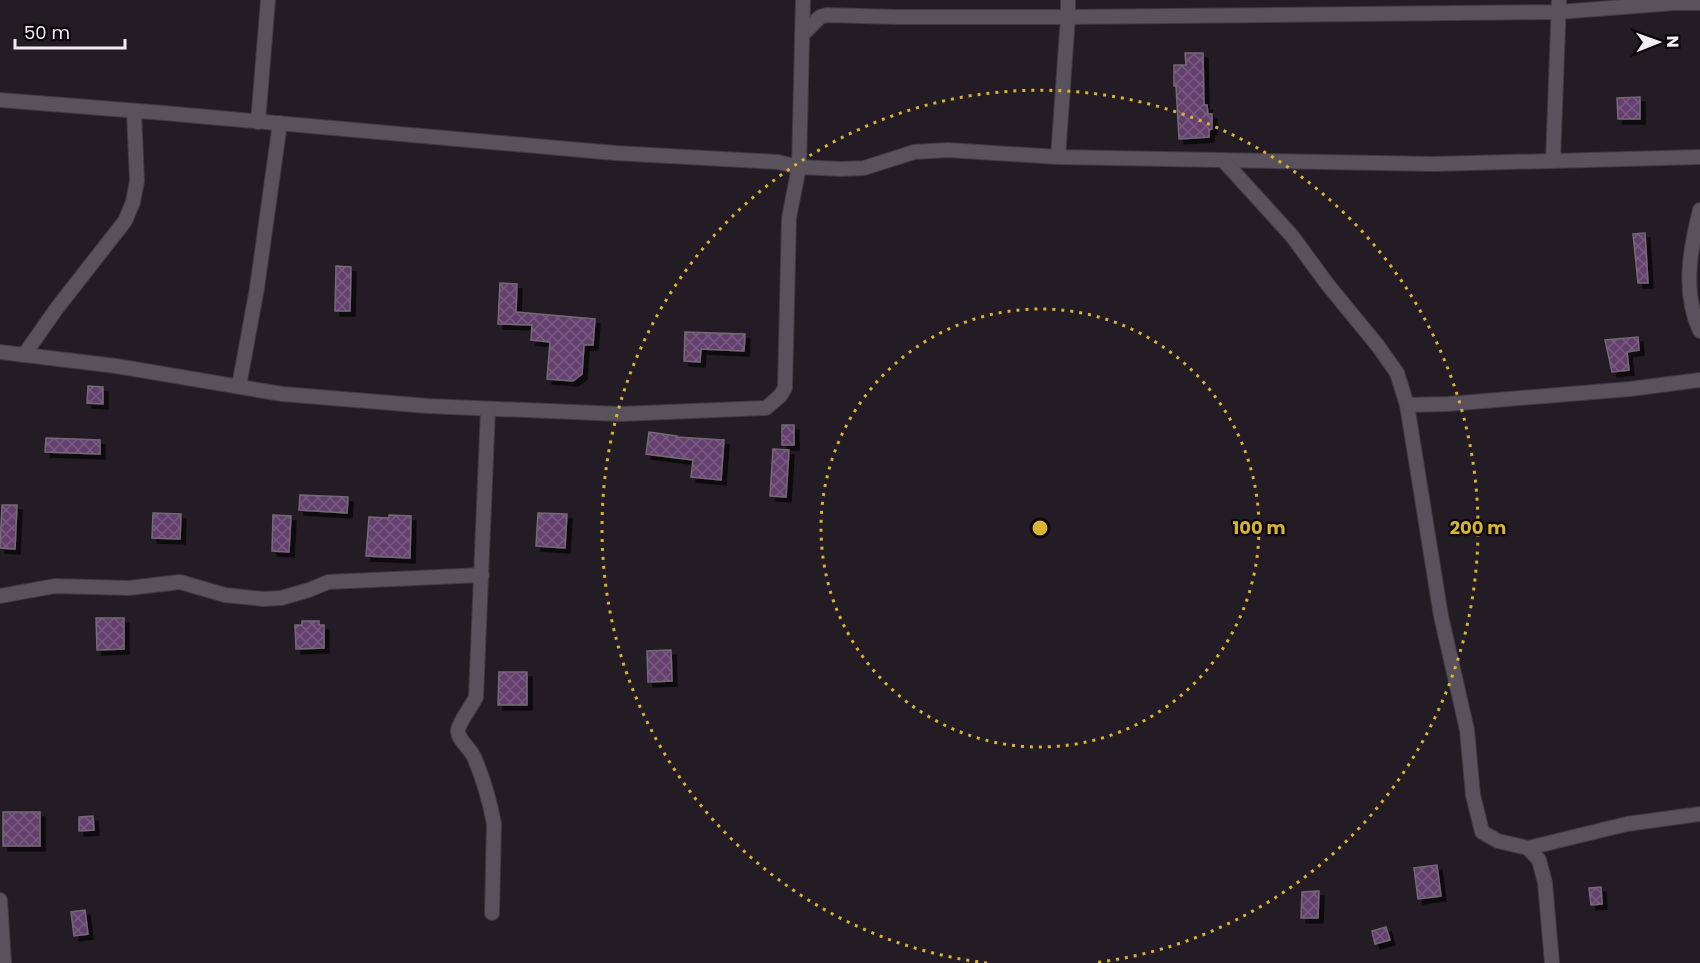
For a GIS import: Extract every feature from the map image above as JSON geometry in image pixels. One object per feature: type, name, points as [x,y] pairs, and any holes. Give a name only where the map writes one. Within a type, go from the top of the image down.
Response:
[{"type":"street","points":[[258,122],[268,0]]},
{"type":"street","points":[[0,352],[116,366],[282,394],[428,406],[620,414],[766,408],[775,402],[785,388],[789,218],[799,167],[803,0]]},
{"type":"street","points":[[1058,157],[1068,0]]},
{"type":"street","points":[[1303,0],[1303,14]]},
{"type":"street","points":[[802,34],[820,17],[827,15],[1068,17],[1303,14],[1700,3]]},
{"type":"street","points":[[1553,161],[1559,6]]},
{"type":"street","points":[[0,100],[615,153],[778,162],[799,167],[841,170],[864,168],[914,152],[948,150],[1058,157],[1434,164],[1700,157]]},
{"type":"street","points":[[24,355],[57,308],[125,221],[133,202],[137,181],[134,111]]},
{"type":"street","points":[[239,386],[257,288],[280,123]]},
{"type":"street","points":[[1222,160],[1292,236],[1397,373],[1407,405],[1441,616],[1467,730],[1473,795],[1482,832],[1498,841],[1528,848],[1627,824],[1700,814]]},
{"type":"street","points":[[1700,210],[1689,261],[1688,277],[1693,311],[1700,331]]},
{"type":"street","points":[[1407,405],[1459,404],[1630,389],[1700,380]]},
{"type":"street","points":[[488,409],[476,698],[458,731],[459,738],[467,745],[473,756],[494,824],[492,913]]},
{"type":"street","points":[[0,596],[55,586],[129,588],[180,582],[225,595],[263,599],[281,598],[328,582],[482,575]]},
{"type":"street","points":[[1528,848],[1539,860],[1545,883],[1552,963]]},
{"type":"street","points":[[0,900],[4,963]]},
{"type":"building","points":[[1185,53],[1203,53],[1204,105],[1207,105],[1208,114],[1212,114],[1212,129],[1209,130],[1209,137],[1179,139],[1174,65],[1186,65]]},
{"type":"building","points":[[1640,97],[1640,119],[1618,119],[1617,98]]},
{"type":"building","points":[[1645,233],[1648,283],[1638,283],[1633,234]]},
{"type":"building","points":[[336,266],[351,267],[350,311],[335,311]]},
{"type":"building","points":[[500,283],[517,284],[516,312],[595,319],[593,345],[584,345],[582,374],[573,381],[547,379],[550,342],[531,340],[532,325],[498,324]]},
{"type":"building","points":[[685,332],[745,334],[744,351],[701,349],[700,362],[684,361]]},
{"type":"building","points":[[1638,337],[1639,350],[1627,352],[1629,370],[1612,372],[1605,340]]},
{"type":"building","points":[[88,386],[103,387],[103,404],[87,403]]},
{"type":"building","points":[[782,425],[794,425],[794,445],[782,445]]},
{"type":"building","points":[[649,432],[676,437],[724,440],[721,480],[691,477],[693,460],[646,454]]},
{"type":"building","points":[[46,438],[100,440],[100,454],[45,452]]},
{"type":"building","points":[[773,449],[789,450],[786,497],[770,496]]},
{"type":"building","points":[[300,495],[348,497],[347,513],[299,510]]},
{"type":"building","points":[[2,505],[17,505],[15,549],[0,548]]},
{"type":"building","points":[[153,513],[181,514],[180,539],[152,538]]},
{"type":"building","points":[[538,513],[567,514],[565,548],[536,546]]},
{"type":"building","points":[[273,515],[291,516],[289,552],[272,551]]},
{"type":"building","points":[[389,515],[411,516],[410,558],[366,556],[369,517],[389,518]]},
{"type":"building","points":[[96,618],[124,618],[124,649],[97,650]]},
{"type":"building","points":[[302,621],[319,621],[319,625],[324,625],[324,648],[296,649],[295,625],[302,625]]},
{"type":"building","points":[[671,650],[672,681],[648,682],[647,651]]},
{"type":"building","points":[[499,672],[527,672],[527,705],[498,705]]},
{"type":"building","points":[[3,812],[40,812],[40,846],[3,846]]},
{"type":"building","points":[[93,816],[94,830],[79,831],[79,817]]},
{"type":"building","points":[[1437,865],[1441,896],[1418,899],[1414,868]]},
{"type":"building","points":[[1601,887],[1602,904],[1591,905],[1589,888]]},
{"type":"building","points":[[1319,891],[1318,918],[1301,918],[1302,892]]},
{"type":"building","points":[[85,910],[88,934],[74,936],[71,912]]},
{"type":"building","points":[[1386,927],[1390,940],[1375,944],[1372,931]]}]
